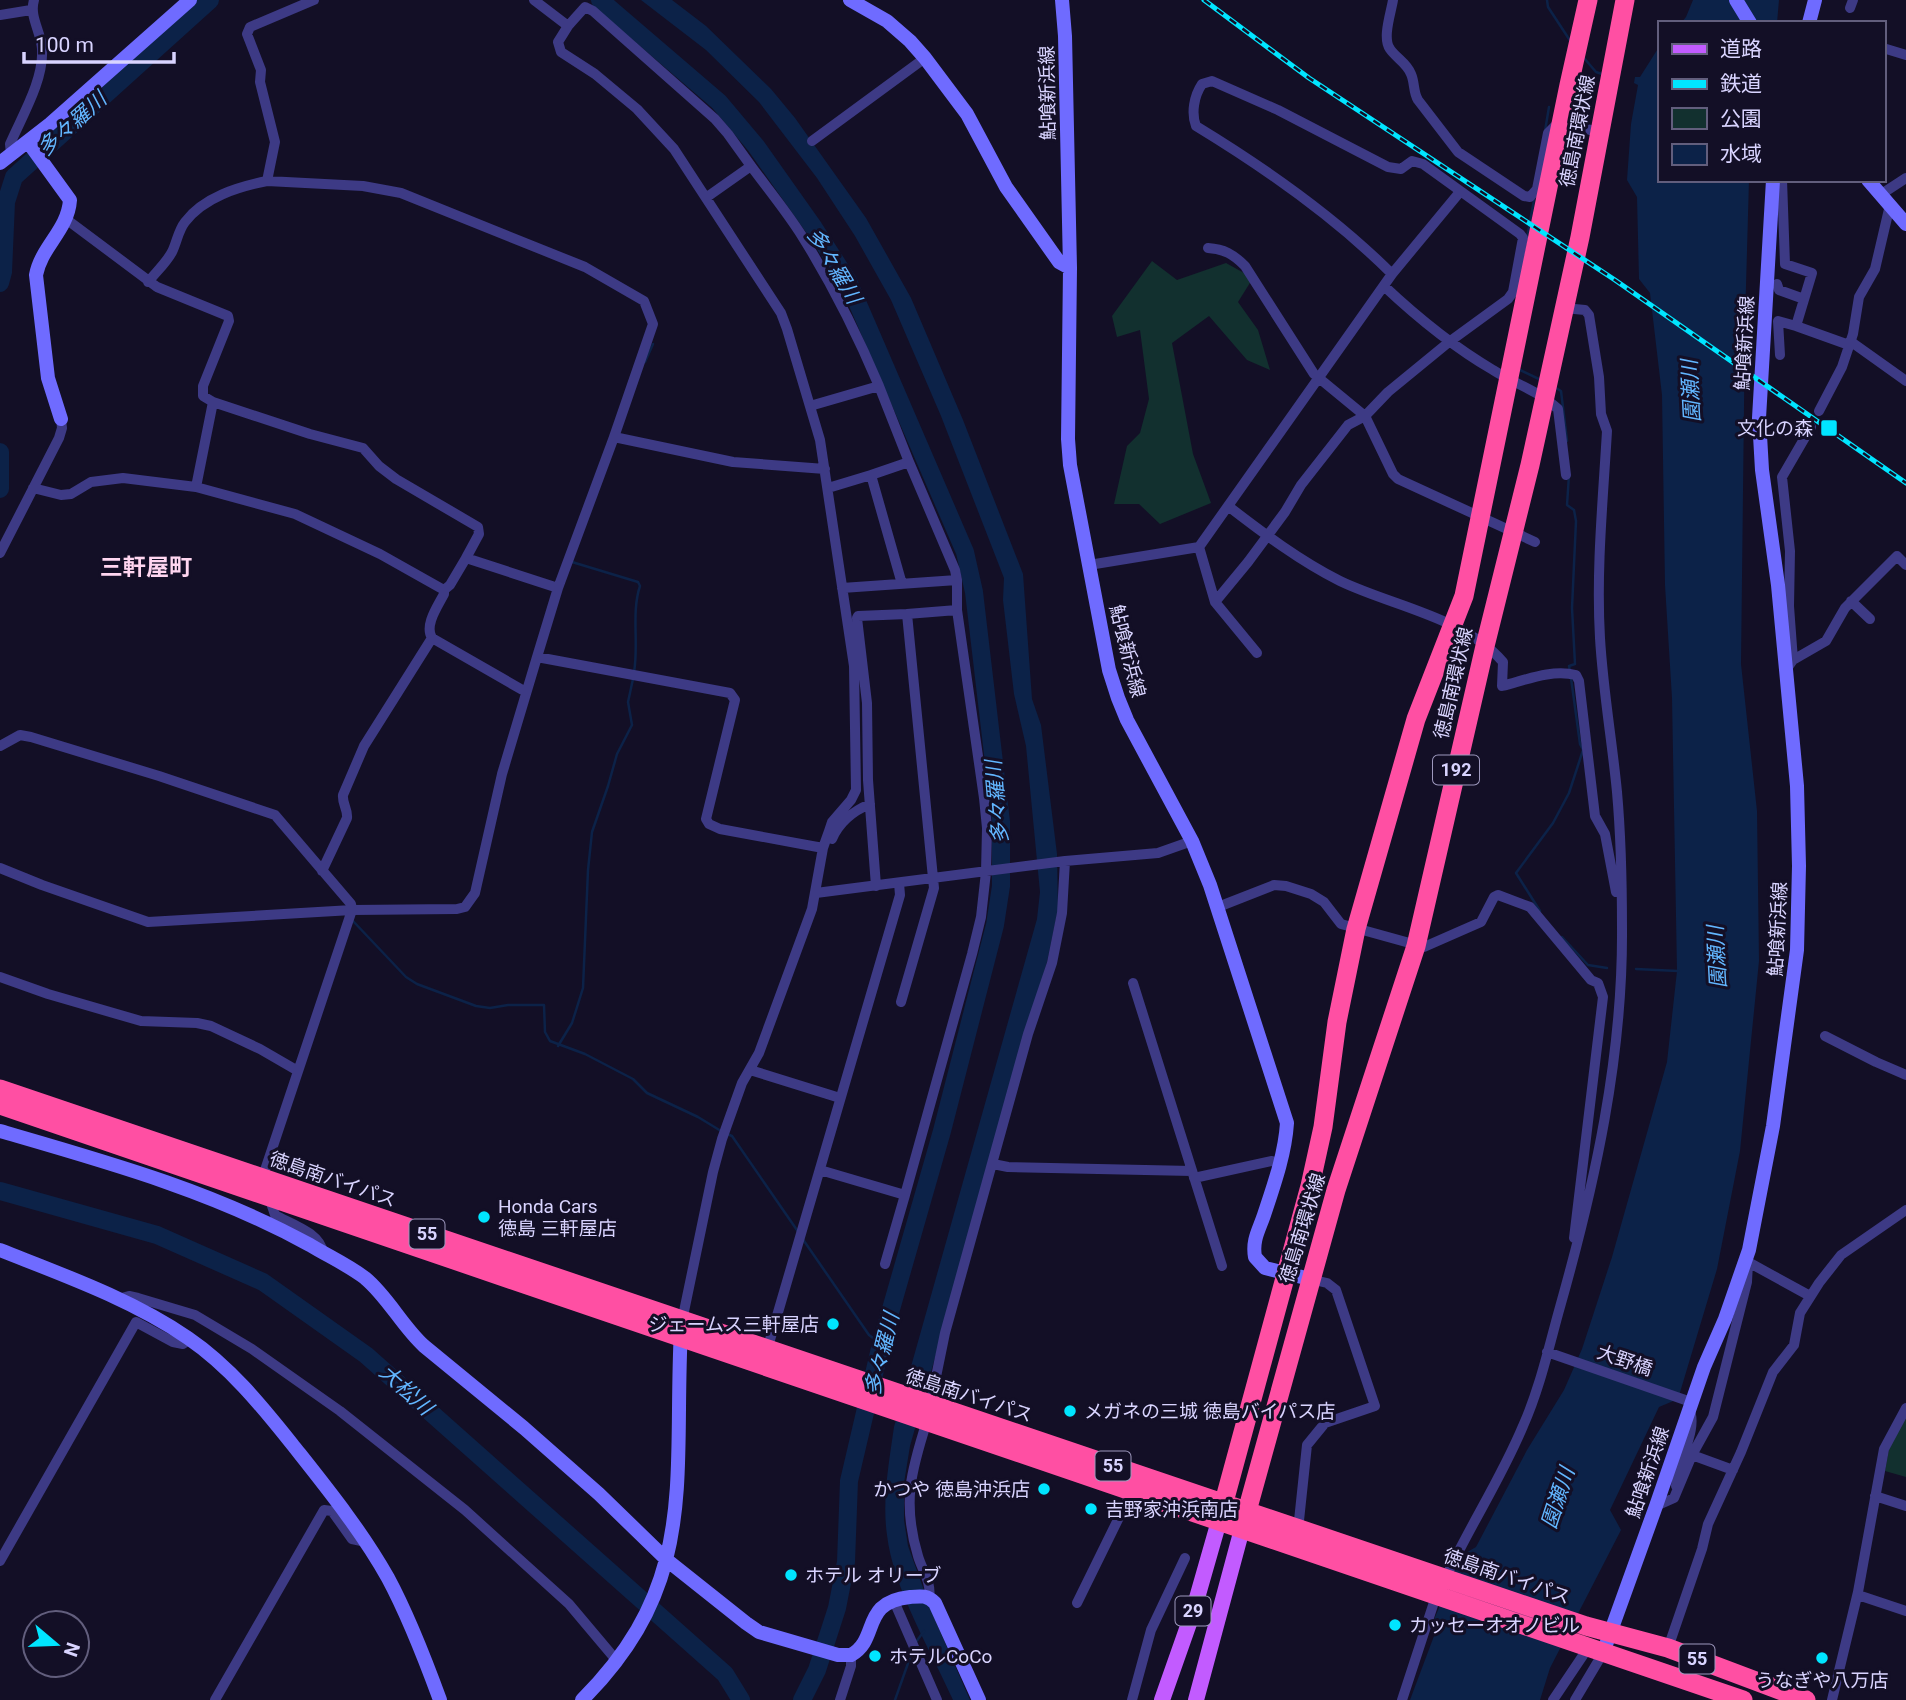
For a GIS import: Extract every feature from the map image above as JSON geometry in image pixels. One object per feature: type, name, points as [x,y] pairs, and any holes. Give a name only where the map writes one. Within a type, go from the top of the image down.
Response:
[{"type":"highway","name":"徳島南環状線","points":[[1222,1512],[1310,1186],[1323,1127],[1337,1022],[1356,929],[1416,719],[1464,596],[1588,0]]},
{"type":"highway","name":"徳島南環状線","points":[[1244,1520],[1336,1190],[1416,946],[1485,646],[1515,532],[1601,132],[1625,0]]},
{"type":"highway","name":"徳島南バイパス","points":[[0,1089],[265,1187],[1443,1588]]},
{"type":"highway","name":"徳島南バイパス","points":[[0,1105],[265,1187]]},
{"type":"highway","name":"徳島南バイパス","points":[[681,1329],[767,1350],[851,1387]]},
{"type":"highway","name":"徳島南バイパス","points":[[926,1412],[1132,1491],[1222,1512]]},
{"type":"highway","name":"徳島南バイパス","points":[[1244,1520],[1298,1530],[1443,1588],[1742,1700]]},
{"type":"highway","name":"徳島南バイパス","points":[[1588,1643],[1609,1634],[1668,1648],[1806,1700]]},
{"type":"main road","points":[[5,158],[29,144],[190,0]]},
{"type":"main road","points":[[850,0],[887,22],[925,58],[967,114],[1006,187],[1059,262],[1070,268]]},
{"type":"main road","name":"鮎喰新浜線","points":[[1062,0],[1070,268],[1068,439],[1070,465],[1109,670],[1127,720],[1192,841],[1217,907],[1287,1123],[1280,1163],[1255,1237],[1255,1257],[1265,1268],[1310,1279]]},
{"type":"main road","points":[[1736,0],[1749,21]]},
{"type":"main road","points":[[29,144],[70,201],[66,219],[40,260],[36,275],[48,379],[61,419]]},
{"type":"main road","name":"鮎喰新浜線","points":[[1609,1634],[1657,1506],[1687,1403],[1725,1319],[1749,1256],[1773,1126],[1797,950],[1797,786],[1789,665],[1762,470],[1759,418],[1773,182]]},
{"type":"main road","points":[[1870,182],[1906,224]]},
{"type":"main road","points":[[0,1131],[141,1172],[222,1202],[252,1215],[365,1278],[411,1334],[599,1494],[666,1565],[760,1632],[845,1655],[864,1644],[872,1621],[880,1609],[897,1599],[927,1597],[935,1603],[979,1700]]},
{"type":"main road","points":[[3,1254],[118,1299],[168,1325],[190,1339],[243,1385],[332,1495],[366,1542],[400,1603],[440,1700]]},
{"type":"main road","points":[[582,1700],[620,1657],[641,1626],[666,1565],[679,1477],[681,1329]]},
{"type":"main road","name":"29","points":[[1162,1700],[1193,1612],[1222,1512]]},
{"type":"main road","name":"29","points":[[1196,1700],[1244,1520]]},
{"type":"street","points":[[267,181],[275,142],[260,82],[261,70],[247,34],[250,27],[314,0]]},
{"type":"street","points":[[534,0],[568,26]]},
{"type":"street","points":[[1394,0],[1387,37],[1388,47],[1407,66],[1418,100],[1458,152],[1524,196],[1530,197],[1537,189],[1548,133],[1555,126],[1561,124],[1601,132]]},
{"type":"street","points":[[1812,12],[1823,0]]},
{"type":"street","points":[[0,15],[33,5],[42,48],[40,69],[5,158]]},
{"type":"street","points":[[819,892],[823,848],[832,822],[851,800],[857,781],[854,666],[820,440],[781,313],[681,157],[637,109],[595,74],[561,52],[558,42],[585,7],[593,11],[715,119],[801,235],[834,291],[862,347],[955,570],[959,592],[957,610],[984,798],[988,872],[972,954],[886,1264]]},
{"type":"street","points":[[1885,49],[1906,55]]},
{"type":"street","points":[[812,141],[925,58]]},
{"type":"street","points":[[1214,602],[1267,536],[1335,439],[1348,425],[1365,416],[1388,392],[1449,342],[1508,299],[1513,292],[1523,238],[1423,164],[1412,162],[1401,169],[1388,167],[1278,110],[1212,81],[1202,85],[1195,97],[1196,126],[1303,198],[1392,274]]},
{"type":"street","points":[[707,198],[751,166]]},
{"type":"street","points":[[1819,411],[1842,367],[1859,296],[1875,270],[1885,200],[1906,178]]},
{"type":"street","points":[[0,868],[54,890],[148,922],[352,910],[465,907],[475,893],[502,774],[558,588],[653,324],[644,301],[584,267],[401,194],[363,186],[267,181],[223,194],[194,214],[178,233],[173,250],[148,282]]},
{"type":"street","points":[[1782,182],[1785,264],[1812,273],[1796,326]]},
{"type":"street","points":[[1089,565],[1199,547],[1392,274],[1459,192]]},
{"type":"street","points":[[66,219],[148,282],[168,293],[228,316],[229,321],[203,386],[203,396],[213,402],[310,434],[349,442],[363,448],[379,466],[396,479],[478,527],[479,534],[450,585],[444,590],[429,626],[429,633],[432,638],[526,692]]},
{"type":"street","points":[[1208,248],[1233,254],[1245,266],[1280,323],[1318,376],[1365,416],[1398,479],[1535,542]]},
{"type":"street","points":[[1777,284],[1779,290],[1804,299]]},
{"type":"street","points":[[1384,286],[1449,342],[1544,396],[1558,409],[1566,475]]},
{"type":"street","points":[[1402,1700],[1443,1588],[1525,1423],[1552,1353],[1595,1175],[1616,1036],[1622,929],[1617,793],[1600,637],[1599,589],[1607,431],[1601,414],[1599,377],[1589,315],[1584,310],[1564,308]]},
{"type":"street","points":[[1780,355],[1778,321],[1849,343],[1906,381]]},
{"type":"street","points":[[810,407],[879,386]]},
{"type":"street","points":[[196,486],[213,402]]},
{"type":"street","points":[[0,553],[59,438],[61,419]]},
{"type":"street","points":[[1789,665],[1790,551],[1782,477],[1811,427]]},
{"type":"street","points":[[614,437],[733,462],[825,469]]},
{"type":"street","points":[[828,488],[909,462]]},
{"type":"street","points":[[871,475],[902,584]]},
{"type":"street","points":[[33,488],[61,495],[71,494],[91,482],[123,478],[196,486],[295,514],[380,554],[444,590]]},
{"type":"street","points":[[1228,506],[1267,536],[1341,582],[1453,626],[1485,646],[1503,662],[1502,687],[1539,676],[1565,672],[1576,675],[1587,740],[1595,816],[1605,834],[1616,896],[1621,900]]},
{"type":"street","points":[[1199,547],[1214,602],[1257,653]]},
{"type":"street","points":[[1789,665],[1826,642],[1845,608],[1897,556],[1906,565]]},
{"type":"street","points":[[466,558],[558,588]]},
{"type":"street","points":[[842,588],[957,580]]},
{"type":"street","points":[[1851,601],[1870,619]]},
{"type":"street","points":[[876,886],[867,703],[857,618],[957,610]]},
{"type":"street","points":[[901,1002],[934,888],[907,614]]},
{"type":"street","points":[[322,871],[347,818],[348,810],[342,803],[343,795],[364,746],[432,638]]},
{"type":"street","points":[[537,657],[730,693],[736,700],[706,819],[709,824],[720,828],[823,848]]},
{"type":"street","points":[[0,746],[20,735],[31,737],[275,815],[351,904],[352,910],[298,1072],[265,1187],[275,1215],[317,1238],[322,1244],[323,1253]]},
{"type":"street","points":[[681,1329],[713,1172],[742,1083],[759,1053],[819,892],[836,829],[844,820],[870,804]]},
{"type":"street","points":[[819,892],[1158,853],[1192,841]]},
{"type":"street","points":[[927,1597],[929,1584],[918,1555],[908,1488],[945,1333],[1028,1034],[1058,937],[1062,913],[1062,862]]},
{"type":"street","points":[[767,1350],[900,895],[900,883]]},
{"type":"street","points":[[1217,907],[1274,886],[1286,886],[1311,894],[1331,910],[1341,924],[1424,947],[1480,922],[1494,897],[1498,895],[1530,907],[1591,981],[1598,983],[1603,997],[1573,1244],[1577,1248]]},
{"type":"street","points":[[0,977],[141,1021],[211,1026],[260,1049],[298,1072]]},
{"type":"street","points":[[1133,983],[1222,1266]]},
{"type":"street","points":[[1825,1036],[1906,1075]]},
{"type":"street","points":[[750,1070],[840,1098]]},
{"type":"street","points":[[993,1164],[1008,1167],[1193,1175],[1272,1161],[1280,1163]]},
{"type":"street","points":[[820,1170],[905,1195]]},
{"type":"street","points":[[1668,1648],[1708,1524],[1773,1372],[1794,1345],[1800,1313],[1841,1255],[1906,1210]]},
{"type":"street","points":[[1657,1506],[1674,1498],[1692,1455],[1713,1417],[1747,1282],[1749,1256],[1810,1297]]},
{"type":"street","points":[[1298,1530],[1307,1445],[1325,1423],[1375,1406],[1336,1290],[1327,1283],[1310,1279]]},
{"type":"street","points":[[118,1299],[129,1296],[195,1315],[252,1349],[340,1411],[465,1510],[569,1604],[620,1657]]},
{"type":"street","points":[[0,1561],[136,1322],[173,1342],[183,1344],[190,1339]]},
{"type":"street","name":"大野橋","points":[[1552,1353],[1687,1403]]},
{"type":"street","points":[[1676,1494],[1676,1471],[1694,1418],[1687,1403]]},
{"type":"street","points":[[1832,1700],[1858,1595],[1884,1449],[1906,1408]]},
{"type":"street","points":[[1692,1455],[1733,1470]]},
{"type":"street","points":[[1077,1603],[1132,1491]]},
{"type":"street","points":[[1875,1496],[1906,1506]]},
{"type":"street","points":[[215,1700],[324,1510],[332,1511],[352,1539],[366,1542]]},
{"type":"street","points":[[1132,1700],[1151,1630],[1185,1558]]},
{"type":"street","points":[[1858,1595],[1906,1611]]},
{"type":"street","points":[[897,1599],[937,1700]]},
{"type":"street","points":[[1553,1700],[1588,1643]]},
{"type":"street","points":[[1575,1700],[1588,1643]]},
{"type":"street","points":[[843,1698],[851,1667],[845,1655]]},
{"type":"green space","points":[[1152,261],[1177,280],[1226,263],[1253,278],[1238,302],[1258,330],[1270,370],[1247,360],[1209,316],[1172,343],[1193,454],[1211,503],[1160,524],[1139,504],[1114,504],[1127,446],[1140,433],[1149,399],[1140,330],[1117,337],[1112,316]]},
{"type":"green space","points":[[1906,1416],[1906,1477],[1885,1471],[1889,1449]]},
{"type":"water","points":[[641,0],[672,0],[706,26],[771,89],[795,118],[866,218],[911,298],[963,420],[1023,574],[1032,699],[1041,725],[1057,854],[1058,909],[1047,962],[910,1446],[904,1483],[904,1520],[908,1546],[933,1615],[970,1700],[953,1700],[914,1619],[891,1555],[885,1508],[894,1427],[1037,919],[1040,892],[1026,746],[1014,694],[1003,600],[1004,578],[941,416],[891,300],[855,236],[817,178],[759,102],[706,50]]},
{"type":"water","points":[[1693,0],[1779,0],[1777,21],[1683,21]]},
{"type":"water","name":"園瀬川","points":[[1658,49],[1658,182],[1749,182],[1741,664],[1757,811],[1759,961],[1740,1151],[1717,1269],[1678,1399],[1659,1407],[1610,1510],[1621,1530],[1550,1668],[1540,1700],[1410,1700],[1437,1628],[1432,1624],[1462,1555],[1476,1547],[1527,1450],[1564,1390],[1582,1349],[1612,1257],[1667,1062],[1677,971],[1672,698],[1665,585],[1662,395],[1650,293],[1639,279],[1637,197],[1627,180],[1631,124],[1638,85],[1634,83],[1635,77],[1640,77]]},
{"type":"waterway","name":"多々羅川","points":[[0,283],[3,272],[6,202],[14,177],[210,0]]},
{"type":"waterway","name":"多々羅川","points":[[600,0],[719,102],[756,146],[848,281],[965,552],[974,592],[1001,822],[1001,886],[995,925],[942,1131],[881,1344],[849,1481],[846,1562],[837,1608],[817,1670],[802,1700]]},
{"type":"waterway","points":[[1547,0],[1548,7],[1571,42]]},
{"type":"waterway","points":[[1584,58],[1596,72],[1602,74]]},
{"type":"waterway","points":[[1545,131],[1549,107]]},
{"type":"waterway","points":[[1527,238],[1534,200]]},
{"type":"waterway","points":[[645,362],[653,344]]},
{"type":"waterway","points":[[1518,369],[1541,380]]},
{"type":"waterway","points":[[1556,388],[1561,391],[1567,441]]},
{"type":"waterway","name":"多々羅川","points":[[0,452],[0,489]]},
{"type":"waterway","points":[[1569,475],[1567,505],[1574,510],[1576,521],[1572,608],[1575,664],[1569,666],[1570,671]]},
{"type":"waterway","points":[[572,562],[638,582],[640,586],[636,607],[634,672]]},
{"type":"waterway","points":[[1540,911],[1516,873],[1553,823],[1569,793],[1583,750],[1571,678]]},
{"type":"waterway","points":[[558,1046],[572,1023],[583,988],[592,832],[617,754],[632,725],[628,702],[633,679]]},
{"type":"waterway","points":[[353,921],[406,977],[417,984],[476,1006],[490,1008],[544,1005],[545,1032],[550,1041],[585,1054],[633,1079],[647,1093],[721,1131]]},
{"type":"waterway","points":[[1562,937],[1588,965],[1607,968]]},
{"type":"waterway","points":[[1636,969],[1678,971]]},
{"type":"waterway","points":[[727,1134],[732,1136],[799,1233]]},
{"type":"waterway","name":"大松川","points":[[0,1191],[157,1235],[263,1282],[366,1355],[725,1674],[741,1700]]},
{"type":"waterway","points":[[802,1238],[869,1335],[881,1344]]},
{"type":"waterway","points":[[916,1642],[924,1631]]},
{"type":"waterway","points":[[895,1700],[912,1652]]},
{"type":"railway","points":[[1204,0],[1309,78],[1615,280],[1906,483]]},
{"type":"place","name":"文化の森","points":[[1829,428]]},
{"type":"place","name":"Honda Cars 徳島 三軒屋店","points":[[484,1217]]},
{"type":"place","name":"ジェームス三軒屋店","points":[[833,1324]]},
{"type":"place","name":"メガネの三城 徳島バイパス店","points":[[1070,1411]]},
{"type":"place","name":"かつや 徳島沖浜店","points":[[1044,1489]]},
{"type":"place","name":"吉野家沖浜南店","points":[[1091,1509]]},
{"type":"place","name":"ホテル オリーブ","points":[[791,1575]]},
{"type":"place","name":"カッセーオオノビル","points":[[1395,1625]]},
{"type":"place","name":"ホテルCoCo","points":[[875,1656]]},
{"type":"place","name":"うなぎや八万店","points":[[1822,1658]]},
{"type":"district","name":"三軒屋町","points":[[146,567]]}]
